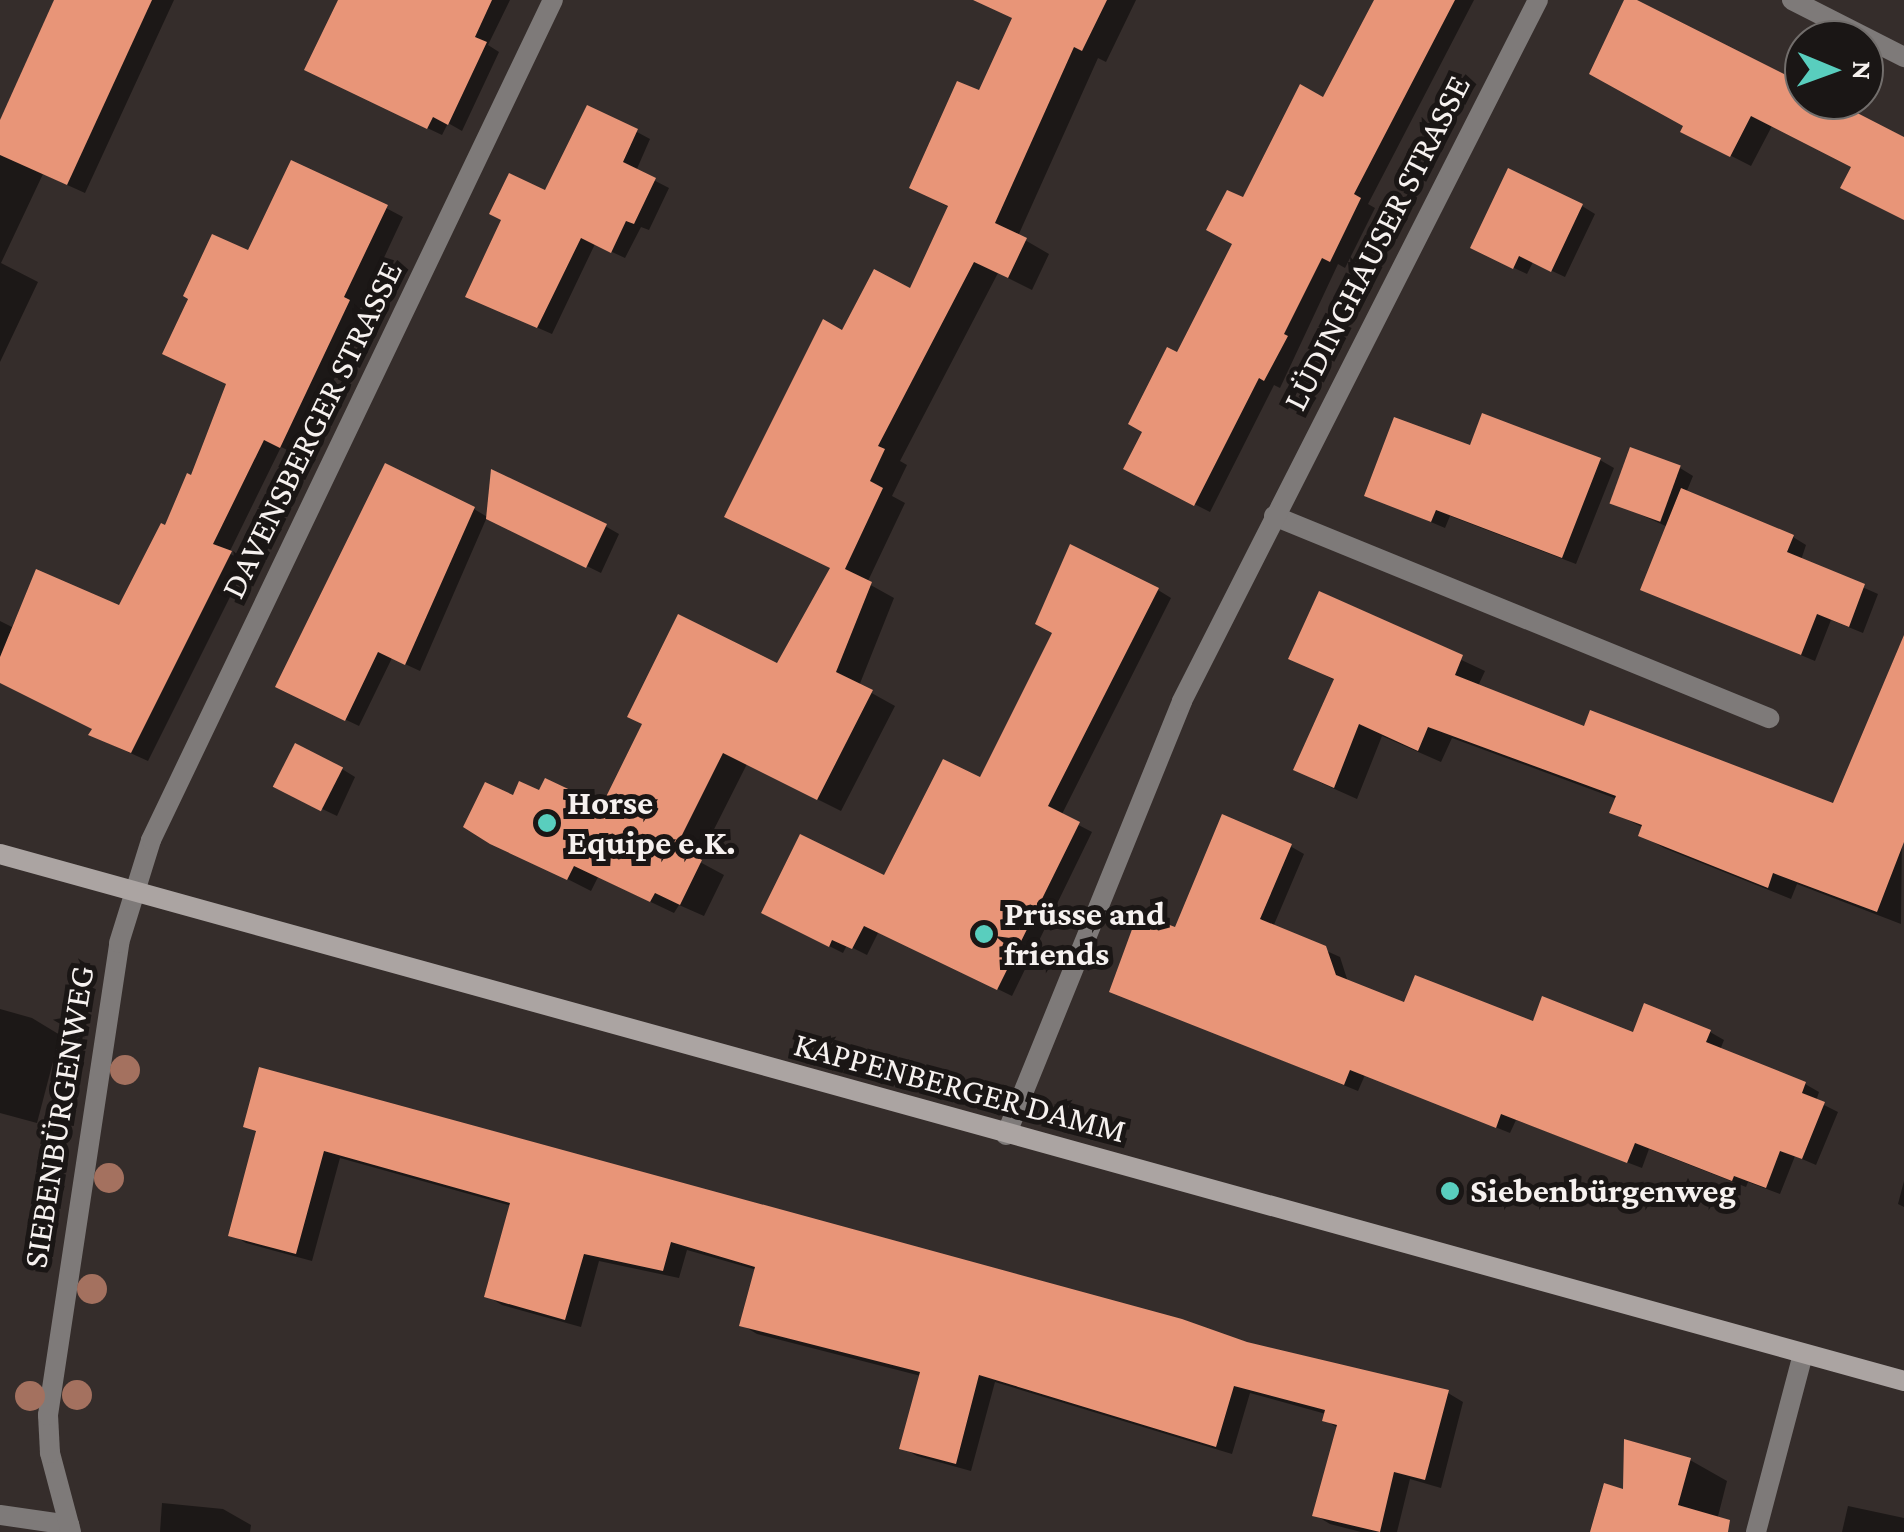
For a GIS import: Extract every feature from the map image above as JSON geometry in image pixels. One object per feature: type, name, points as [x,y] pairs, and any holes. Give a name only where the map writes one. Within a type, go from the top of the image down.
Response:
[{"type":"main road","name":"KAPPENBERGER DAMM","points":[[0,854],[1904,1381]]},
{"type":"street","name":"DAVENSBERGER STRASSE","points":[[135,891],[152,840],[553,0]]},
{"type":"street","name":"LÜDINGHAUSER STRASSE","points":[[1006,1135],[1182,701],[1538,0]]},
{"type":"street","points":[[1792,0],[1904,57]]},
{"type":"street","points":[[1274,516],[1769,718]]},
{"type":"street","name":"SIEBENBÜRGENWEG","points":[[70,1528],[50,1452],[48,1415],[118,944],[135,891]]},
{"type":"street","points":[[1756,1532],[1802,1354]]},
{"type":"street","points":[[0,1515],[70,1528]]},
{"type":"building","points":[[54,0],[152,0],[67,185],[0,155],[0,120]]},
{"type":"building","points":[[338,0],[492,0],[475,37],[487,42],[448,125],[433,117],[427,129],[304,70]]},
{"type":"building","points":[[973,0],[1107,0],[1082,51],[1074,47],[995,223],[1027,238],[1008,278],[974,262],[878,446],[885,449],[870,481],[883,488],[845,569],[872,582],[836,672],[873,690],[817,800],[723,753],[676,847],[702,860],[680,905],[655,893],[650,902],[574,866],[567,880],[490,844],[463,827],[485,782],[513,795],[519,781],[539,790],[545,778],[602,805],[642,724],[627,717],[678,614],[777,663],[830,568],[724,517],[823,319],[842,330],[874,269],[910,288],[948,206],[909,188],[957,81],[979,90],[1012,18]]},
{"type":"building","points":[[1374,0],[1455,0],[1354,194],[1361,198],[1330,262],[1322,258],[1284,334],[1288,336],[1264,381],[1259,378],[1194,506],[1123,469],[1142,432],[1128,424],[1167,347],[1177,352],[1232,244],[1206,230],[1227,190],[1243,197],[1300,84],[1323,97]]},
{"type":"building","points":[[1624,0],[1637,0],[1784,74],[1784,120],[1871,120],[1904,137],[1904,220],[1840,188],[1851,167],[1751,116],[1730,157],[1680,132],[1683,126],[1589,74]]},
{"type":"building","points":[[587,105],[638,129],[623,162],[656,178],[634,224],[626,221],[611,253],[581,238],[537,328],[465,297],[501,220],[489,214],[509,173],[545,190]]},
{"type":"building","points":[[291,160],[388,205],[344,297],[350,300],[280,448],[264,440],[213,544],[232,551],[131,753],[88,735],[92,729],[0,683],[0,657],[36,569],[119,605],[161,523],[165,525],[187,473],[191,475],[226,384],[162,354],[188,299],[183,296],[212,234],[248,250]]},
{"type":"building","points":[[1508,168],[1583,204],[1551,272],[1519,256],[1513,269],[1470,248]]},
{"type":"building","points":[[1482,413],[1601,458],[1562,558],[1436,510],[1431,522],[1364,496],[1394,417],[1470,445]]},
{"type":"building","points":[[1630,447],[1681,465],[1660,522],[1609,503]]},
{"type":"building","points":[[385,463],[475,507],[405,665],[378,652],[345,721],[275,687]]},
{"type":"building","points":[[491,469],[607,524],[586,568],[486,519]]},
{"type":"building","points":[[1681,488],[1794,535],[1787,552],[1865,584],[1849,627],[1817,614],[1801,655],[1640,590]]},
{"type":"building","points":[[1070,544],[1159,588],[1048,806],[1080,822],[997,990],[864,926],[852,949],[832,940],[829,947],[761,913],[800,834],[884,875],[943,759],[980,777],[1052,633],[1035,624]]},
{"type":"building","points":[[1319,591],[1463,655],[1455,675],[1584,726],[1590,710],[1833,803],[1904,635],[1904,842],[1877,912],[1773,873],[1768,888],[1638,836],[1642,825],[1609,813],[1616,796],[1428,727],[1418,751],[1359,724],[1334,788],[1293,770],[1334,679],[1288,659]]},
{"type":"building","points":[[295,743],[343,768],[321,811],[273,787]]},
{"type":"building","points":[[1222,814],[1292,844],[1260,919],[1326,946],[1336,975],[1404,1002],[1415,975],[1533,1021],[1542,996],[1633,1032],[1644,1003],[1711,1030],[1706,1042],[1806,1082],[1802,1093],[1825,1102],[1802,1159],[1780,1151],[1766,1188],[1734,1176],[1732,1181],[1635,1143],[1627,1163],[1501,1114],[1496,1128],[1350,1070],[1344,1085],[1109,992],[1138,913],[1175,927]]},
{"type":"building","points":[[259,1067],[1182,1319],[1247,1342],[1449,1390],[1425,1480],[1394,1472],[1380,1532],[1312,1516],[1337,1425],[1322,1421],[1325,1410],[1234,1386],[1216,1447],[979,1375],[956,1464],[899,1449],[920,1372],[739,1326],[755,1267],[671,1242],[663,1271],[584,1254],[565,1320],[484,1297],[510,1203],[324,1151],[296,1254],[228,1236],[256,1131],[243,1127]]},
{"type":"building","points":[[1624,1439],[1691,1458],[1678,1505],[1730,1520],[1728,1532],[1590,1532],[1604,1483],[1623,1489]]},
{"type":"place","name":"Horse Equipe e.K.","points":[[547,823]]},
{"type":"place","name":"Prüsse and friends","points":[[984,934]]},
{"type":"place","name":"Siebenbürgenweg","points":[[1450,1191]]}]
